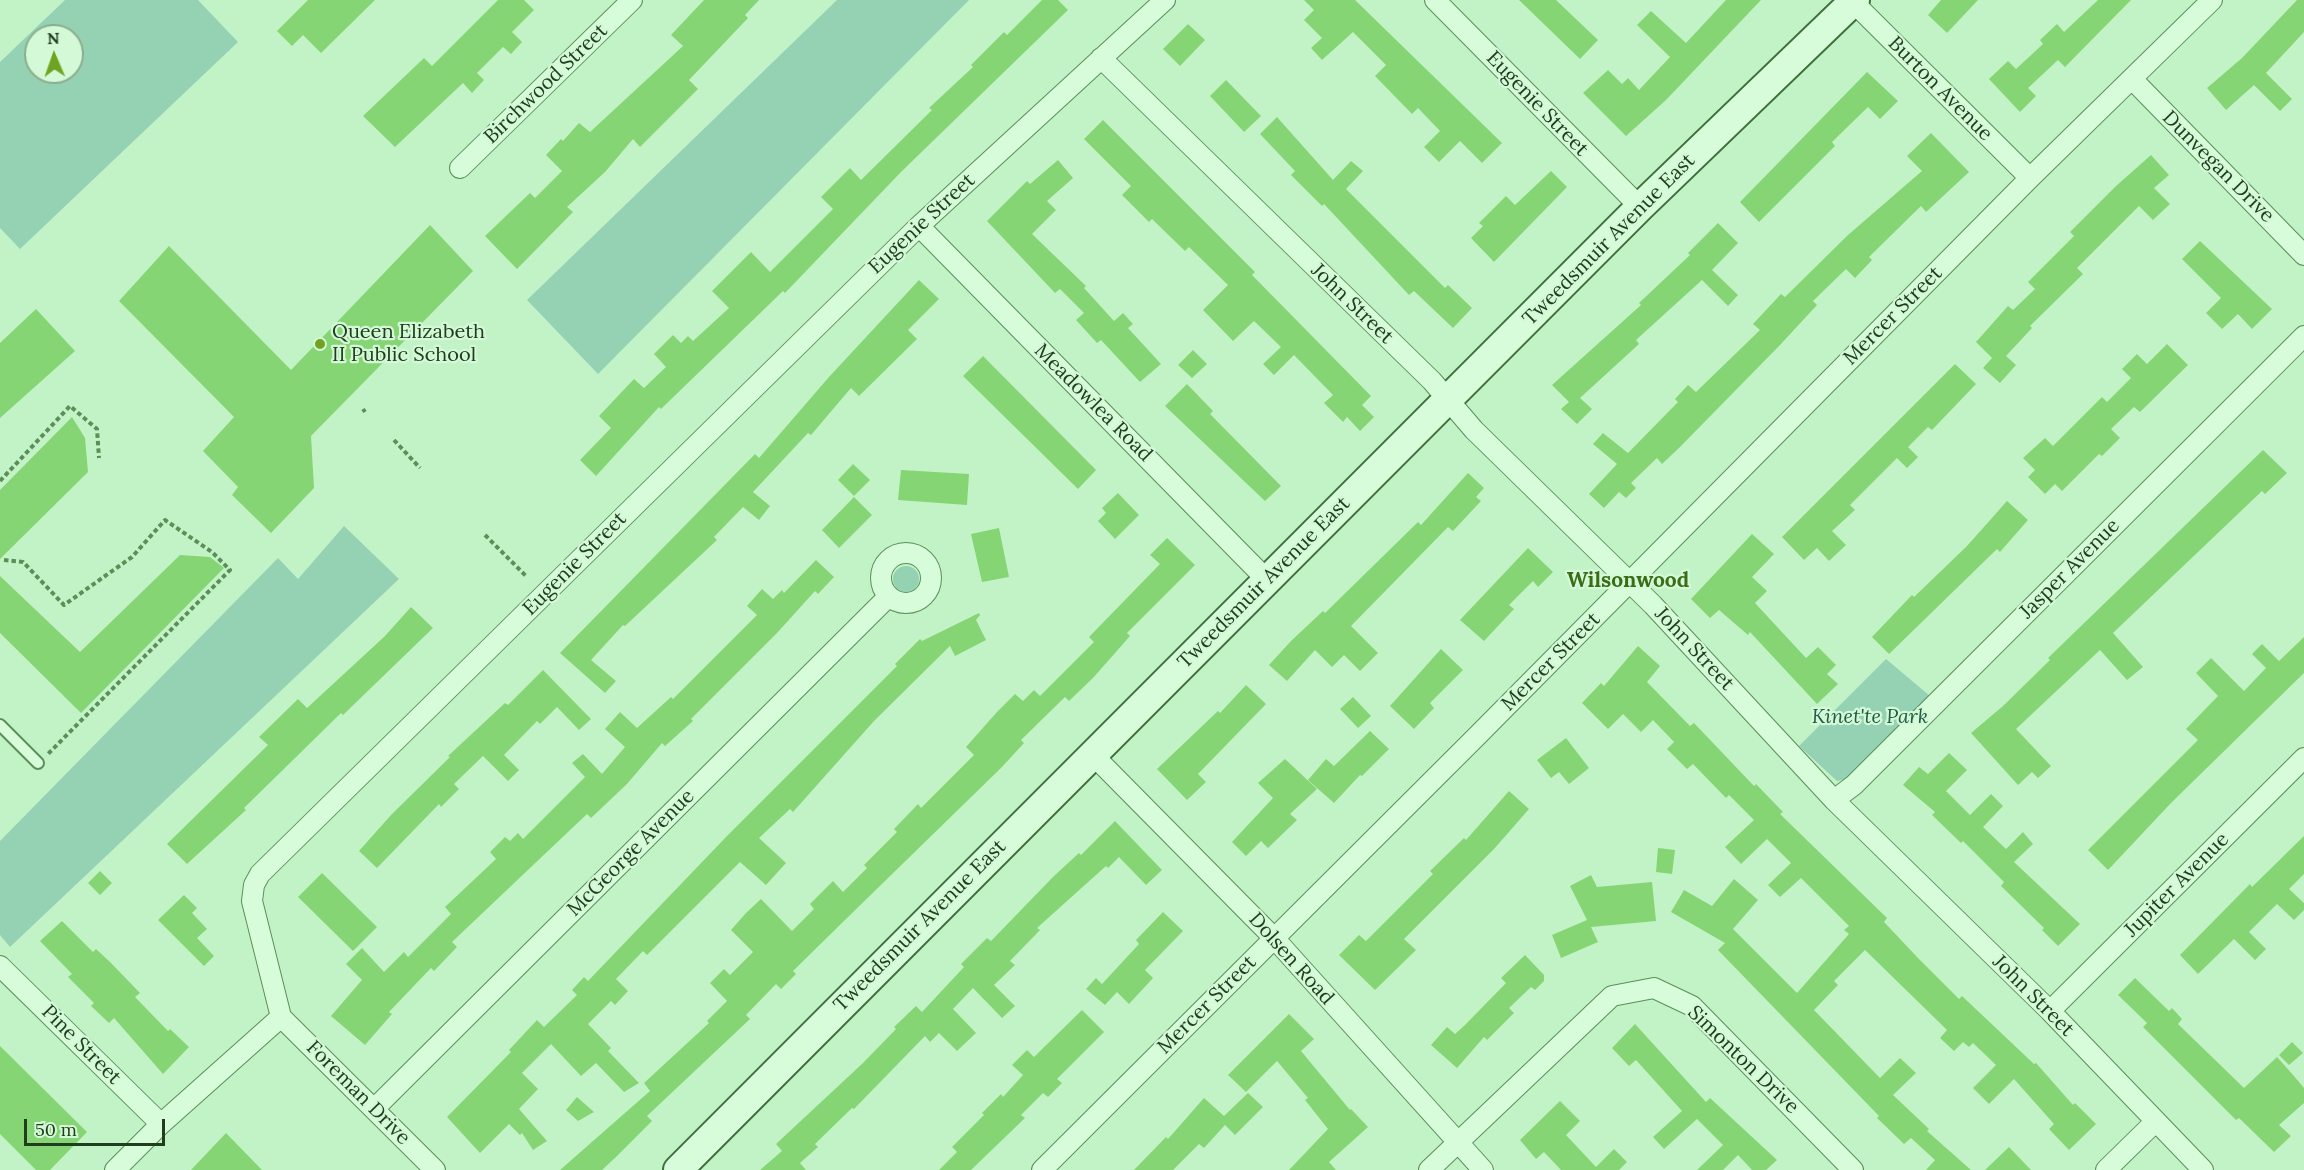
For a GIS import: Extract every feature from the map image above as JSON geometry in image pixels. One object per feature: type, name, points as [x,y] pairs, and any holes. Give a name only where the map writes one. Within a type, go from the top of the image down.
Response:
[{"type":"street","name":"Birchwood Street","points":[[460,168],[632,0]]},
{"type":"street","name":"Eugenie Street","points":[[281,1017],[252,901],[254,885],[260,874],[919,226],[1165,0]]},
{"type":"street","name":"Eugenie Street","points":[[1435,0],[1640,207]]},
{"type":"street","name":"Mercer Street","points":[[1042,1170],[2030,178],[2212,0]]},
{"type":"street","name":"Tweedsmuir Avenue East","points":[[678,1170],[1640,207],[1853,1]]},
{"type":"street","name":"Burton Avenue","points":[[1853,1],[2030,178]]},
{"type":"street","name":"John Street","points":[[1101,58],[1432,381],[1447,400],[1629,583],[1834,800],[2050,1011],[2203,1170]]},
{"type":"street","name":"Dunvegan Drive","points":[[2132,79],[2304,255]]},
{"type":"street","name":"Meadowlea Road","points":[[919,226],[1267,580]]},
{"type":"street","name":"Jasper Avenue","points":[[1834,800],[1862,776],[2304,336]]},
{"type":"street","name":"McGeorge Avenue","points":[[374,1109],[889,596]]},
{"type":"street","name":"Dolsen Road","points":[[1092,754],[1274,938],[1483,1170]]},
{"type":"street","name":"Jupiter Avenue","points":[[2050,1011],[2304,758]]},
{"type":"street","name":"Pine Street","points":[[0,966],[161,1124]]},
{"type":"street","name":"Simonton Drive","points":[[1429,1170],[1612,996],[1654,988],[1692,1006],[1853,1170]]},
{"type":"street","name":"Foreman Drive","points":[[281,1017],[435,1170]]},
{"type":"street","points":[[115,1170],[161,1124],[281,1017]]},
{"type":"street","points":[[2106,1170],[2156,1122]]},
{"type":"lane","points":[[0,725],[38,763]]},
{"type":"path","points":[[0,481],[70,406],[97,429],[99,458]]},
{"type":"path","points":[[394,440],[420,468]]},
{"type":"path","points":[[4,560],[23,562],[64,605],[132,557],[165,520],[212,552],[230,570],[38,763]]},
{"type":"path","points":[[484,535],[527,577]]},
{"type":"green space","points":[[65,0],[198,0],[238,42],[20,249],[0,228],[0,62],[24,39],[24,84],[84,84],[84,24],[40,24]]},
{"type":"green space","points":[[837,0],[969,0],[598,374],[527,300]]},
{"type":"green space","points":[[344,526],[399,579],[10,947],[0,935],[0,841],[278,558],[298,579]]},
{"type":"green space","points":[[906,566],[916,569],[919,579],[916,589],[906,592],[896,589],[893,579],[896,569]]},
{"type":"green space","name":"Kinet'te Park","points":[[1886,659],[1930,696],[1852,778],[1837,781],[1799,746]]},
{"type":"building","points":[[308,0],[375,0],[321,53],[303,35],[292,46],[277,31]]},
{"type":"building","points":[[498,0],[524,0],[534,10],[512,32],[522,42],[511,54],[503,47],[477,73],[484,80],[472,93],[463,83],[395,147],[363,116],[424,58],[432,66]]},
{"type":"building","points":[[704,0],[759,0],[745,15],[748,18],[689,80],[698,89],[640,147],[633,139],[605,172],[567,207],[573,212],[517,269],[485,236],[530,193],[535,198],[562,171],[546,155],[561,139],[563,141],[579,123],[590,132],[683,46],[671,35]]},
{"type":"building","points":[[1042,0],[1058,0],[1068,10],[901,172],[785,293],[783,291],[661,409],[659,407],[596,476],[580,460],[611,428],[599,416],[634,379],[644,388],[666,367],[654,354],[673,335],[681,343],[688,336],[693,341],[729,308],[712,291],[751,252],[770,272],[833,209],[821,197],[850,168],[861,180],[932,110],[929,108],[973,67],[971,65],[1004,32],[1007,35]]},
{"type":"building","points":[[1304,0],[1355,0],[1502,143],[1482,163],[1460,141],[1439,162],[1424,147],[1440,131],[1418,108],[1412,114],[1375,76],[1386,65],[1353,32],[1322,60],[1311,48],[1322,38],[1304,20],[1314,10]]},
{"type":"building","points":[[1519,0],[1556,0],[1598,40],[1580,59]]},
{"type":"building","points":[[1726,0],[1761,0],[1666,100],[1626,136],[1583,93],[1608,70],[1622,84],[1628,78],[1639,90],[1670,57],[1637,25],[1651,11],[1686,43]]},
{"type":"building","points":[[1941,0],[1978,0],[1947,33],[1928,15]]},
{"type":"building","points":[[2098,0],[2131,0],[2065,67],[2058,60],[2028,88],[2036,96],[2020,112],[1989,79],[2008,61],[2016,69],[2043,44],[2040,40],[2057,24],[2064,32]]},
{"type":"building","points":[[2297,0],[2304,0],[2304,32],[2266,73],[2292,99],[2280,111],[2254,85],[2226,110],[2207,88],[2242,58]]},
{"type":"building","points":[[1188,24],[1205,40],[1180,66],[1163,49]]},
{"type":"building","points":[[1867,72],[1898,101],[1880,119],[1868,107],[1832,142],[1835,146],[1759,222],[1740,202]]},
{"type":"building","points":[[1226,80],[1261,116],[1244,132],[1210,96]]},
{"type":"building","points":[[1277,117],[1333,180],[1351,161],[1363,171],[1346,189],[1445,288],[1448,285],[1472,308],[1453,328],[1414,291],[1409,295],[1324,204],[1322,206],[1291,175],[1295,171],[1260,134]]},
{"type":"building","points":[[1103,120],[1255,272],[1252,275],[1371,396],[1362,405],[1374,417],[1360,431],[1347,417],[1343,422],[1324,403],[1333,395],[1294,355],[1274,375],[1263,364],[1281,347],[1254,321],[1233,341],[1203,310],[1228,285],[1189,247],[1185,251],[1152,219],[1149,222],[1122,195],[1131,186],[1084,139]]},
{"type":"building","points":[[1931,133],[1969,172],[1926,212],[1921,206],[1869,257],[1872,260],[1855,278],[1846,269],[1813,301],[1817,305],[1780,345],[1679,448],[1662,464],[1657,458],[1631,483],[1636,488],[1626,498],[1619,492],[1604,508],[1589,494],[1617,464],[1593,444],[1603,433],[1628,453],[1678,402],[1675,399],[1688,385],[1696,392],[1760,330],[1753,324],[1781,294],[1785,297],[1848,235],[1922,171],[1907,156]]},
{"type":"building","points":[[2151,155],[2169,175],[2154,188],[2170,204],[2153,220],[2139,206],[2077,268],[2083,274],[2030,326],[2032,328],[2006,356],[2016,365],[2000,383],[1983,368],[1992,358],[1976,342],[2008,306],[2013,310],[2035,289],[2028,282],[2074,236],[2070,232]]},
{"type":"building","points":[[1058,160],[1073,178],[1047,201],[1056,210],[1032,234],[1086,286],[1084,288],[1114,321],[1123,313],[1133,324],[1128,328],[1161,364],[1140,382],[1101,340],[1097,343],[1076,320],[1084,313],[1060,289],[1055,293],[987,221],[1027,181],[1030,184]]},
{"type":"building","points":[[1551,171],[1567,187],[1494,262],[1471,238],[1483,226],[1479,223],[1506,196],[1515,205]]},
{"type":"building","points":[[1718,223],[1738,243],[1712,270],[1738,295],[1728,306],[1702,280],[1636,340],[1639,344],[1580,398],[1592,409],[1577,424],[1561,409],[1569,402],[1552,385],[1641,305],[1639,303],[1690,255],[1688,253]]},
{"type":"building","points":[[430,225],[473,271],[311,436],[314,488],[271,533],[232,495],[238,487],[203,451],[234,417],[119,301],[169,246],[291,370]]},
{"type":"building","points":[[2200,241],[2272,309],[2252,329],[2238,314],[2222,329],[2206,313],[2221,298],[2182,259]]},
{"type":"building","points":[[919,280],[939,299],[908,330],[917,339],[859,396],[851,388],[811,435],[808,433],[753,492],[770,506],[759,520],[743,507],[714,537],[717,540],[625,626],[623,625],[591,660],[616,681],[605,693],[560,653],[755,454],[759,458],[829,377]]},
{"type":"building","points":[[36,309],[75,351],[0,418],[0,343]]},
{"type":"building","points":[[2167,344],[2188,365],[2140,412],[2134,407],[2111,429],[2120,438],[2102,456],[2099,454],[2062,491],[2055,484],[2045,494],[2028,477],[2035,470],[2023,458],[2045,438],[2053,446],[2102,397],[2107,402],[2131,378],[2122,369],[2137,354],[2147,364]]},
{"type":"building","points":[[1193,350],[1207,364],[1192,378],[1178,365]]},
{"type":"building","points":[[983,356],[1096,470],[1078,489],[963,376]]},
{"type":"building","points":[[1955,364],[1976,384],[1932,430],[1928,427],[1908,447],[1918,457],[1907,468],[1897,458],[1850,505],[1855,510],[1832,531],[1846,545],[1829,561],[1817,548],[1804,560],[1782,537]]},
{"type":"building","points":[[1187,384],[1213,411],[1210,414],[1281,486],[1265,501],[1165,406]]},
{"type":"building","points":[[72,417],[85,438],[88,472],[0,559],[0,490]]},
{"type":"building","points":[[2263,450],[2287,473],[2265,494],[2262,491],[2113,633],[2143,667],[2127,680],[2100,650],[2016,729],[2051,766],[2038,778],[2032,772],[2018,785],[1971,733],[2003,706],[2050,660],[2048,658]]},
{"type":"building","points":[[853,464],[870,480],[854,496],[838,480]]},
{"type":"building","points":[[901,470],[969,474],[967,505],[898,500]]},
{"type":"building","points":[[1468,473],[1484,488],[1476,497],[1481,501],[1453,531],[1448,527],[1351,626],[1378,653],[1360,671],[1344,655],[1332,667],[1315,650],[1287,681],[1269,665],[1291,641],[1323,611],[1325,613],[1418,522],[1421,525]]},
{"type":"building","points":[[1118,493],[1139,515],[1115,539],[1098,521],[1106,513],[1102,508]]},
{"type":"building","points":[[854,497],[872,515],[839,548],[822,530]]},
{"type":"building","points":[[2007,501],[2028,520],[2000,552],[1997,549],[1889,654],[1872,637],[1912,595],[1914,597],[1967,546]]},
{"type":"building","points":[[999,528],[1009,577],[982,582],[971,534]]},
{"type":"building","points":[[1752,534],[1774,554],[1752,577],[1767,591],[1755,603],[1806,658],[1818,647],[1836,665],[1827,674],[1838,684],[1817,704],[1750,632],[1748,635],[1719,610],[1710,618],[1691,599]]},
{"type":"building","points":[[1167,538],[1195,565],[1127,633],[1130,636],[1093,678],[1069,701],[1065,697],[1021,740],[1024,743],[1002,767],[793,971],[796,974],[781,989],[776,984],[746,1015],[750,1019],[647,1116],[652,1121],[602,1170],[560,1170],[650,1091],[644,1083],[709,1023],[707,1021],[727,1001],[710,983],[724,969],[730,975],[753,952],[731,930],[746,913],[761,899],[792,931],[814,909],[810,904],[833,881],[843,892],[867,868],[864,865],[897,832],[894,829],[918,804],[921,808],[974,755],[966,747],[1015,694],[1023,701],[1034,690],[1040,696],[1094,642],[1089,637],[1160,564],[1150,555]]},
{"type":"building","points":[[1528,548],[1553,572],[1538,587],[1533,581],[1509,605],[1514,609],[1484,641],[1460,620]]},
{"type":"building","points":[[180,555],[210,557],[224,568],[81,713],[0,633],[0,576],[80,652]]},
{"type":"building","points":[[816,560],[834,577],[818,594],[815,591],[777,633],[691,719],[693,721],[665,746],[662,743],[627,784],[591,818],[587,814],[452,942],[457,947],[434,971],[431,968],[389,1012],[392,1014],[365,1045],[331,1016],[362,980],[346,964],[362,948],[384,972],[404,952],[408,957],[451,914],[445,907],[496,859],[490,852],[505,837],[510,841],[518,833],[523,839],[585,777],[572,763],[583,754],[602,774],[625,747],[605,729],[620,712],[637,728],[671,697],[673,699],[757,615],[747,606],[762,589],[773,599],[782,590],[784,593]]},
{"type":"building","points":[[411,607],[433,628],[343,715],[341,713],[244,808],[246,810],[187,864],[167,844],[268,745],[259,737],[298,699],[307,708],[385,636]]},
{"type":"building","points":[[979,613],[976,620],[986,640],[955,656],[950,646],[874,721],[793,812],[790,809],[759,838],[786,863],[766,885],[740,862],[647,955],[643,951],[616,979],[628,991],[615,1005],[611,1001],[588,1024],[611,1048],[608,1051],[639,1083],[624,1092],[596,1063],[581,1076],[551,1044],[522,1073],[538,1089],[519,1109],[547,1141],[533,1150],[522,1133],[520,1135],[509,1124],[480,1153],[447,1117],[511,1052],[509,1050],[537,1020],[544,1027],[577,995],[572,990],[584,977],[588,981],[727,836],[897,666],[895,664],[920,639],[922,641]]},
{"type":"building","points":[[2304,637],[2304,673],[2171,803],[2108,870],[2088,850],[2198,740],[2186,729],[2218,696],[2196,673],[2211,658],[2244,691],[2266,668],[2252,654],[2262,644],[2279,661]]},
{"type":"building","points":[[1638,646],[1660,666],[1647,682],[1690,726],[1694,723],[1754,786],[1756,784],[1783,812],[1780,814],[1887,918],[1884,922],[1959,999],[1962,996],[2034,1064],[2036,1063],[2073,1105],[2075,1103],[2096,1124],[2069,1150],[2049,1129],[2054,1124],[2014,1079],[1989,1104],[1973,1088],[1996,1065],[1973,1043],[1969,1047],[1963,1042],[1954,1051],[1940,1038],[1947,1030],[1865,950],[1834,981],[1838,985],[1814,1010],[1880,1078],[1900,1058],[1916,1073],[1893,1095],[1929,1129],[1927,1131],[1971,1170],[1926,1170],[1935,1160],[1911,1138],[1904,1144],[1877,1118],[1879,1116],[1718,950],[1725,943],[1671,912],[1684,890],[1712,906],[1734,879],[1758,900],[1733,929],[1797,993],[1849,934],[1844,930],[1849,926],[1801,878],[1780,897],[1768,885],[1791,863],[1767,839],[1741,864],[1725,847],[1754,820],[1729,795],[1726,798],[1693,764],[1687,769],[1667,749],[1674,742],[1653,720],[1641,732],[1623,714],[1608,729],[1582,703],[1601,683],[1604,686]]},
{"type":"building","points":[[1441,649],[1463,670],[1430,703],[1434,708],[1414,729],[1390,706]]},
{"type":"building","points":[[543,670],[591,719],[579,730],[557,707],[540,724],[537,721],[504,755],[519,770],[508,781],[483,756],[454,784],[459,789],[441,807],[439,804],[377,868],[359,851],[391,815],[450,757],[448,756],[505,703],[508,705]]},
{"type":"building","points":[[1246,685],[1266,704],[1198,774],[1206,782],[1187,800],[1157,769],[1218,711],[1220,713]]},
{"type":"building","points":[[1353,697],[1371,716],[1358,728],[1340,709]]},
{"type":"building","points":[[1370,731],[1389,749],[1334,803],[1308,780],[1326,759],[1334,766]]},
{"type":"building","points":[[1566,738],[1589,768],[1569,784],[1559,772],[1551,778],[1537,760]]},
{"type":"building","points":[[1949,753],[1967,770],[1946,791],[1970,815],[1991,794],[2003,806],[1983,827],[2006,849],[2023,832],[2033,844],[2014,862],[2080,924],[2058,946],[2042,930],[2044,928],[2001,886],[2004,882],[1963,841],[1961,843],[1932,815],[1935,812],[1903,785],[1919,767],[1928,774]]},
{"type":"building","points":[[1285,759],[1317,789],[1290,814],[1297,820],[1268,848],[1261,841],[1246,856],[1232,842],[1273,798],[1258,783]]},
{"type":"building","points":[[1509,791],[1529,809],[1494,849],[1404,939],[1416,950],[1375,990],[1339,955],[1359,935],[1366,941],[1433,874],[1430,871],[1464,838],[1466,840]]},
{"type":"building","points":[[1115,821],[1162,870],[1146,885],[1119,857],[1108,868],[1106,866],[1037,928],[1040,930],[1010,961],[1015,965],[994,985],[1015,1006],[1002,1018],[973,988],[953,1009],[976,1033],[957,1051],[939,1033],[930,1042],[925,1036],[854,1109],[852,1108],[815,1144],[818,1147],[800,1163],[806,1170],[760,1170],[782,1151],[776,1144],[863,1063],[896,1029],[894,1027],[916,1006],[922,1012],[964,967],[961,964],[987,938],[991,941],[1054,876],[1079,853],[1081,855]]},
{"type":"building","points":[[2304,836],[2304,874],[2289,889],[2304,903],[2304,910],[2294,920],[2277,904],[2249,932],[2266,949],[2255,960],[2234,939],[2198,974],[2180,955],[2250,884],[2252,887]]},
{"type":"building","points":[[1658,848],[1675,850],[1672,874],[1656,872]]},
{"type":"building","points":[[100,871],[112,883],[100,895],[88,883]]},
{"type":"building","points":[[322,873],[377,927],[353,951],[298,897]]},
{"type":"building","points":[[1591,875],[1597,887],[1652,882],[1656,921],[1591,927],[1598,942],[1561,958],[1552,935],[1587,920],[1570,886]]},
{"type":"building","points":[[184,895],[197,908],[192,913],[207,929],[197,938],[214,956],[204,966],[158,920]]},
{"type":"building","points":[[1163,912],[1183,931],[1145,970],[1153,978],[1129,1004],[1117,992],[1105,1005],[1086,989],[1096,978],[1102,984],[1139,944],[1136,940]]},
{"type":"building","points":[[62,921],[93,952],[96,949],[110,962],[140,993],[135,997],[168,1031],[170,1029],[189,1047],[163,1074],[114,1018],[109,1023],[91,1006],[94,1003],[68,977],[72,974],[40,941]]},
{"type":"building","points":[[1525,955],[1544,975],[1544,981],[1535,990],[1531,987],[1509,1008],[1514,1013],[1487,1040],[1484,1037],[1457,1068],[1431,1045],[1447,1027],[1455,1034],[1465,1025],[1506,983],[1501,978]]},
{"type":"building","points":[[2135,978],[2169,1011],[2172,1008],[2182,1019],[2178,1024],[2244,1088],[2277,1057],[2304,1088],[2304,1103],[2279,1125],[2291,1136],[2274,1152],[2239,1118],[2236,1120],[2143,1027],[2147,1023],[2118,995]]},
{"type":"building","points":[[1082,1010],[1104,1032],[1057,1079],[1062,1083],[1048,1097],[1043,1093],[1021,1115],[1025,1118],[971,1170],[939,1170],[957,1152],[952,1147],[984,1115],[982,1113],[1001,1094],[1003,1097],[1023,1075],[1012,1065],[1027,1050],[1034,1057]]},
{"type":"building","points":[[1289,1014],[1314,1039],[1301,1051],[1350,1110],[1368,1127],[1329,1162],[1336,1170],[1289,1170],[1328,1129],[1305,1100],[1308,1098],[1277,1061],[1246,1092],[1228,1075]]},
{"type":"building","points":[[1635,1024],[1706,1102],[1710,1098],[1777,1160],[1766,1170],[1752,1170],[1738,1155],[1723,1170],[1697,1170],[1723,1145],[1697,1119],[1664,1149],[1653,1137],[1682,1111],[1636,1060],[1629,1066],[1612,1048]]},
{"type":"building","points":[[2292,1042],[2303,1053],[2289,1065],[2279,1055]]},
{"type":"building","points":[[0,1046],[87,1132],[50,1170],[36,1170],[0,1134]]},
{"type":"building","points":[[1248,1093],[1263,1107],[1235,1135],[1225,1125],[1204,1148],[1199,1144],[1173,1170],[1134,1170],[1166,1137],[1168,1139],[1204,1098],[1224,1116]]},
{"type":"building","points":[[577,1097],[594,1112],[578,1121],[566,1110]]},
{"type":"building","points":[[1560,1101],[1580,1121],[1566,1135],[1596,1167],[1614,1149],[1627,1162],[1619,1170],[1561,1170],[1544,1152],[1536,1159],[1520,1140]]},
{"type":"building","points":[[226,1133],[262,1170],[191,1170]]},
{"type":"building","points":[[2009,1147],[2031,1170],[1985,1170]]},
{"type":"place","name":"Queen Elizabeth II Public School","points":[[320,344]]},
{"type":"district","name":"Wilsonwood","points":[[1628,581]]}]
